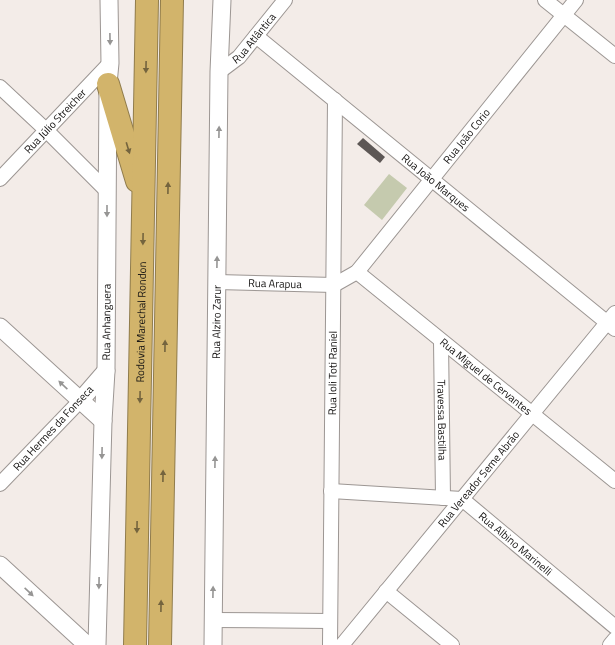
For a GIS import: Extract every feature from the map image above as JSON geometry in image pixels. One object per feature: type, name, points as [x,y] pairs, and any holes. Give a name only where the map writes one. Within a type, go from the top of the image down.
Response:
[{"type":"highway","name":"Rodovia Marechal Rondon","points":[[135,645],[147,0]]},
{"type":"highway","points":[[160,645],[172,0]]},
{"type":"highway","points":[[108,84],[137,178],[144,211]]},
{"type":"street","name":"Rua Anhanguera","points":[[86,644],[106,371],[108,84],[110,63],[109,0]]},
{"type":"street","name":"Rua Alziro Zarur","points":[[212,645],[219,72],[222,0]]},
{"type":"street","name":"Rua Atlântica","points":[[219,72],[239,57],[285,0]]},
{"type":"street","points":[[545,0],[615,56]]},
{"type":"street","name":"Rua João Corio","points":[[357,272],[576,0]]},
{"type":"street","name":"Rua João Marques","points":[[256,36],[432,179],[612,322]]},
{"type":"street","name":"Rua Júlio Streicher","points":[[0,179],[110,63]]},
{"type":"street","points":[[0,88],[46,130],[107,191]]},
{"type":"street","name":"Rua Ioli Toti Raniel","points":[[330,645],[335,100]]},
{"type":"street","points":[[334,285],[357,272]]},
{"type":"street","name":"Rua Miguel de Cervantes","points":[[357,272],[615,481]]},
{"type":"street","name":"Rua Arapua","points":[[217,282],[334,285]]},
{"type":"street","name":"Rua Vereador Seme Abrão","points":[[342,645],[532,414],[612,322]]},
{"type":"street","points":[[0,327],[103,421]]},
{"type":"street","name":"Travessa Bastilha","points":[[441,341],[443,498]]},
{"type":"street","name":"Rua Hermes da Fonseca","points":[[0,484],[80,401],[106,371]]},
{"type":"street","points":[[331,491],[462,499]]},
{"type":"street","name":"Rua Albino Marinelli","points":[[462,499],[615,627]]},
{"type":"street","points":[[0,565],[86,644]]},
{"type":"street","points":[[386,591],[452,645]]},
{"type":"street","points":[[213,620],[330,621]]},
{"type":"street","points":[[610,645],[615,639]]},
{"type":"green space","points":[[389,174],[407,188],[382,220],[364,205]]},
{"type":"building","points":[[363,138],[385,157],[380,163],[357,144]]}]
